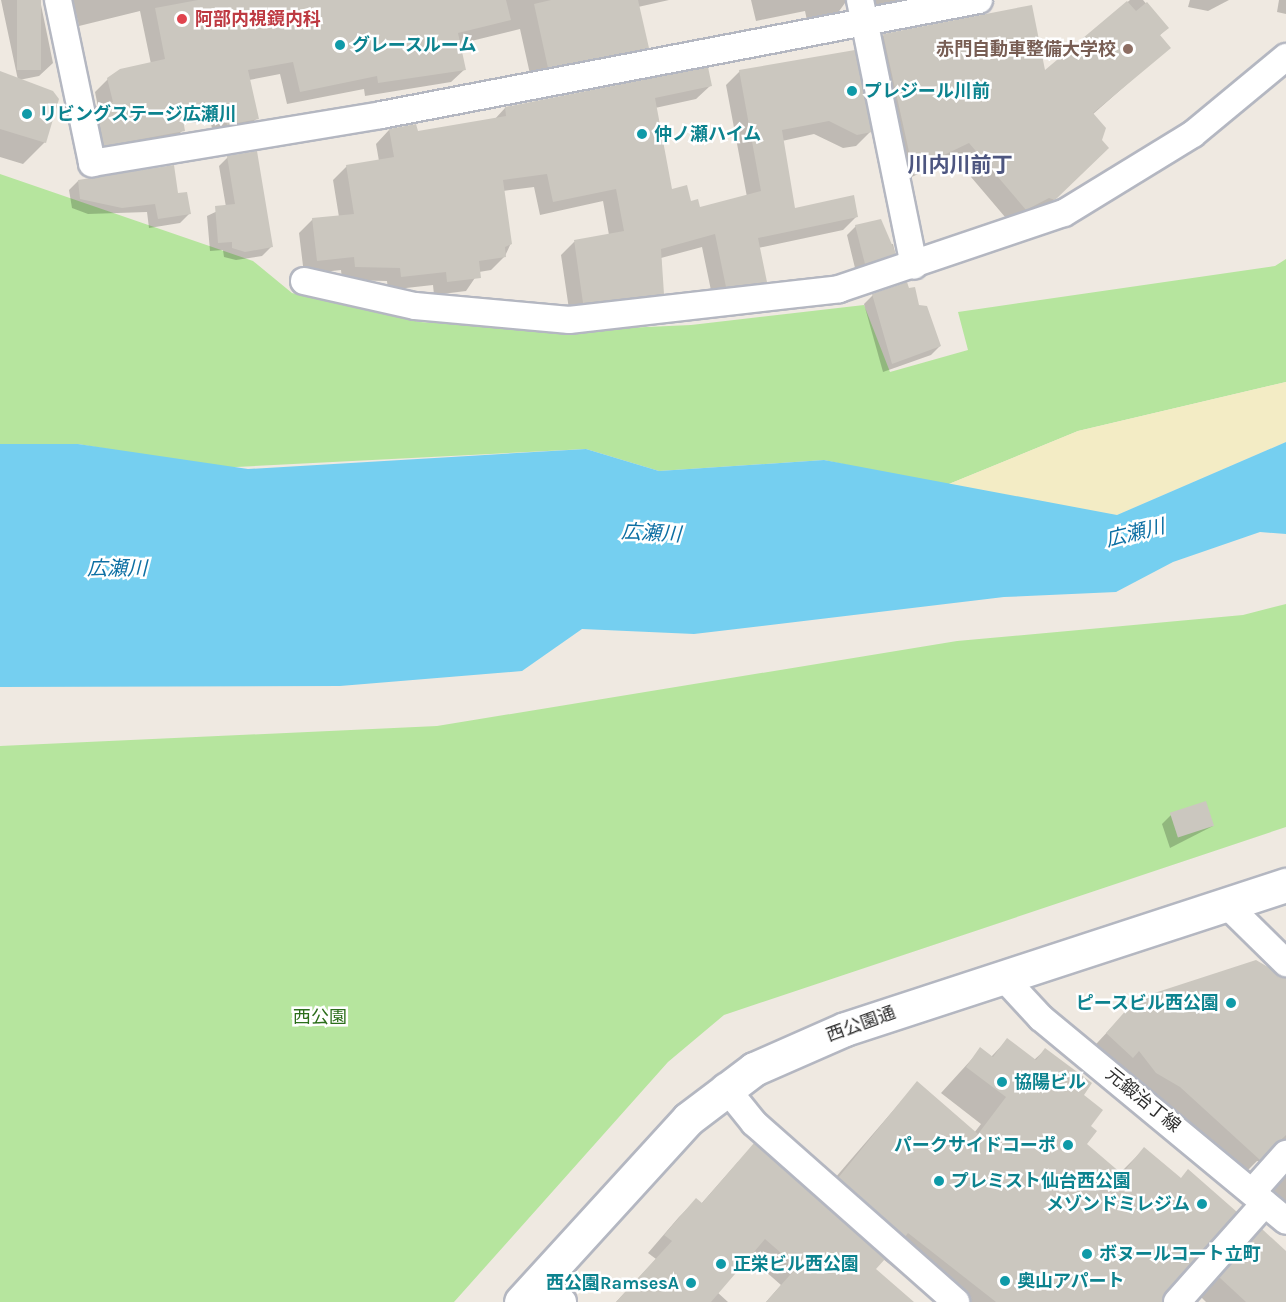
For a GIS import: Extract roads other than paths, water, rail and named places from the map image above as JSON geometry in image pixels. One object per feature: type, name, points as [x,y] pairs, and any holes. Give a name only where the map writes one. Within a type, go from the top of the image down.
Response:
[{"type":"street","points":[[58,0],[92,163],[381,115],[862,11],[979,0]]},
{"type":"street","points":[[862,11],[914,266]]},
{"type":"street","points":[[304,281],[415,306],[569,320],[839,289],[914,266],[1064,213],[1193,134],[1286,57]]},
{"type":"street","name":"西公園通","points":[[541,1295],[688,1119],[725,1087],[845,1029],[1286,885]]},
{"type":"street","points":[[1227,905],[1286,963]]},
{"type":"street","name":"元鍛治丁線","points":[[1003,976],[1041,1018],[1286,1221]]},
{"type":"street","points":[[725,1087],[754,1123],[956,1302]]},
{"type":"street","points":[[1177,1302],[1259,1197],[1286,1154]]},
{"type":"water","name":"広瀬川","points":[[1286,442],[1286,534],[1260,532],[1173,562],[1116,592],[1004,597],[694,634],[582,629],[522,671],[340,686],[0,687],[0,444],[78,444],[248,469],[586,449],[659,471],[824,460],[1117,515]]},
{"type":"place","name":"阿部内視鏡内科","points":[[182,19]]},
{"type":"place","name":"グレースルーム","points":[[340,45]]},
{"type":"place","name":"赤門自動車整備大学校","points":[[1128,49]]},
{"type":"place","name":"プレジール川前","points":[[852,91]]},
{"type":"place","name":"リビングステージ広瀬川","points":[[27,114]]},
{"type":"place","name":"仲ノ瀬ハイム","points":[[642,134]]},
{"type":"place","name":"ピースビル西公園","points":[[1231,1003]]},
{"type":"place","name":"協陽ビル","points":[[1002,1082]]},
{"type":"place","name":"パークサイドコーポ","points":[[1068,1145]]},
{"type":"place","name":"プレミスト仙台西公園","points":[[939,1181]]},
{"type":"place","name":"メゾンドミレジム","points":[[1202,1204]]},
{"type":"place","name":"ボヌールコート立町","points":[[1087,1254]]},
{"type":"place","name":"正栄ビル西公園","points":[[721,1264]]},
{"type":"place","name":"奥山アパート","points":[[1005,1281]]},
{"type":"place","name":"西公園RamsesA","points":[[691,1283]]},
{"type":"district","name":"川内川前丁","points":[[960,165]]},
{"type":"park label","name":"西公園","points":[[320,1017]]}]
